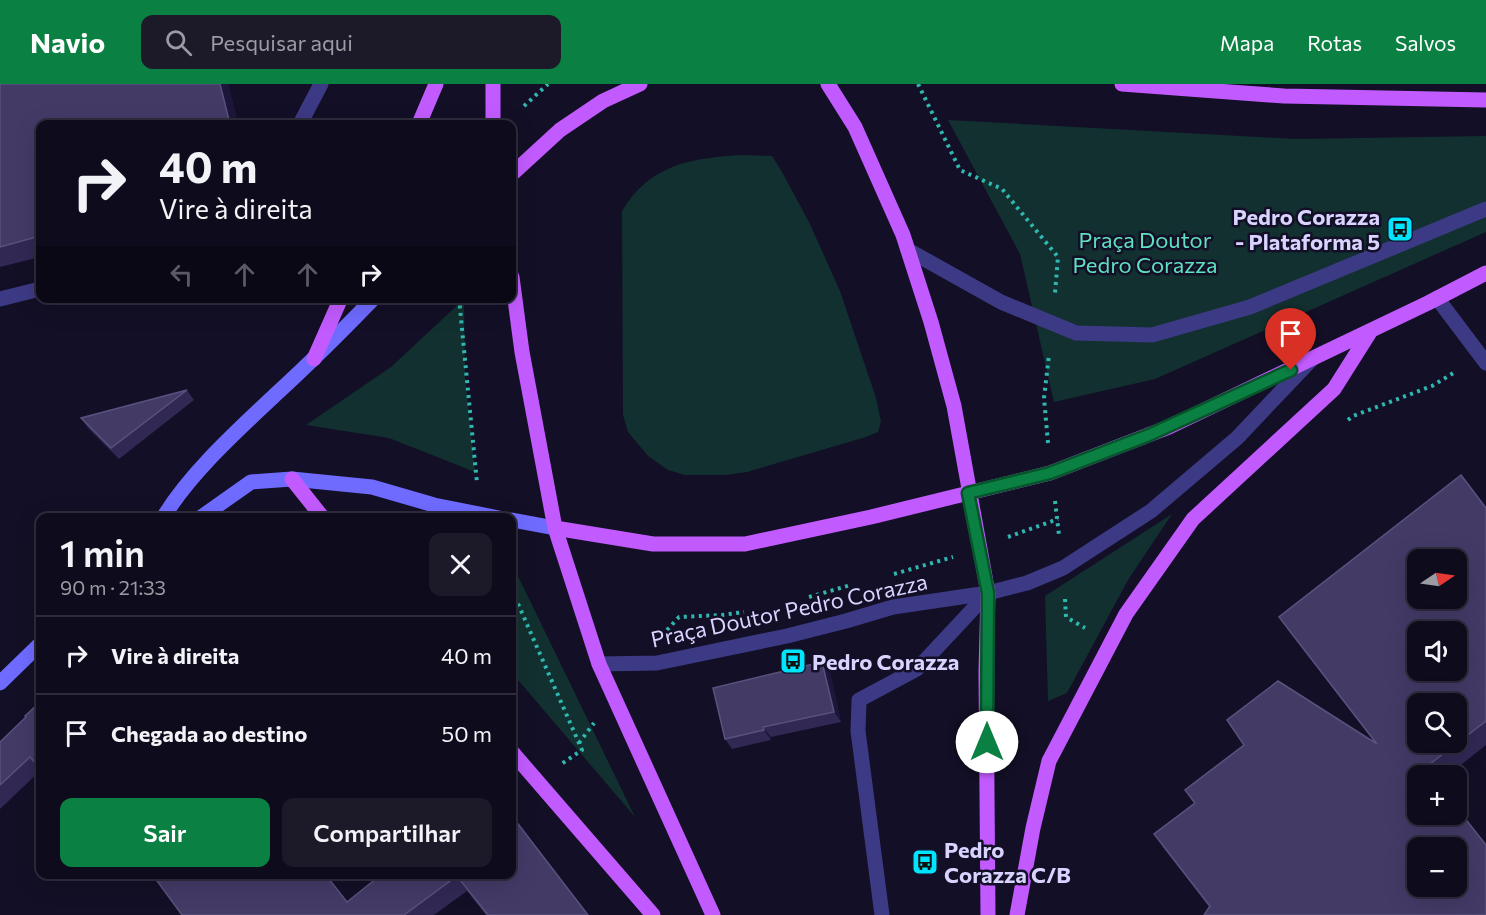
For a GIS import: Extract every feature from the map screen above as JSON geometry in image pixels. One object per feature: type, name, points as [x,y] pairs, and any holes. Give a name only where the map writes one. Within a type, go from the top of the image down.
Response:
[{"type":"main road","points":[[421,120],[436,84]]},
{"type":"main road","points":[[493,84],[493,120]]},
{"type":"main road","points":[[516,170],[560,130],[603,101],[640,84]]},
{"type":"main road","points":[[828,84],[855,126],[908,250],[954,406],[988,593],[986,672],[988,915]]},
{"type":"main road","points":[[1122,84],[1284,96],[1486,100]]},
{"type":"main road","points":[[1241,84],[1284,96]]},
{"type":"main road","points":[[555,528],[653,544],[745,544],[871,517],[1050,473],[1169,427],[1486,273]]},
{"type":"main road","points":[[314,359],[339,303]]},
{"type":"main road","points":[[515,303],[522,352],[555,528],[599,664],[713,915]]},
{"type":"main road","points":[[1017,915],[1033,828],[1049,761],[1126,614],[1193,519],[1334,389],[1372,330]]},
{"type":"main road","points":[[292,479],[319,513]]},
{"type":"main road","points":[[516,757],[653,915]]},
{"type":"street","points":[[302,120],[321,84]]},
{"type":"street","points":[[908,250],[1001,302],[1076,333],[1152,335],[1250,307],[1486,209]]},
{"type":"street","points":[[0,299],[36,290]]},
{"type":"street","points":[[1437,297],[1486,363]]},
{"type":"street","points":[[166,513],[171,504],[228,439],[314,359],[369,303]]},
{"type":"street","name":"Praça Doutor Pedro Corazza","points":[[599,664],[657,663],[788,636],[893,606],[988,593],[1027,583],[1063,568],[1151,511],[1237,438],[1311,360]]},
{"type":"street","points":[[207,513],[251,482],[292,479],[372,487],[476,513]]},
{"type":"street","points":[[516,521],[555,528]]},
{"type":"street","points":[[882,915],[858,731],[859,700],[917,669],[988,593]]},
{"type":"street","points":[[0,683],[36,648]]},
{"type":"path","points":[[918,84],[960,171],[1002,189],[1058,257],[1044,398],[1050,473],[1063,568]]},
{"type":"path","points":[[459,303],[475,477]]},
{"type":"path","points":[[1345,423],[1353,416],[1432,386]]},
{"type":"path","points":[[892,574],[936,563]]},
{"type":"path","points":[[804,598],[859,583]]},
{"type":"path","points":[[516,599],[582,750]]},
{"type":"path","points":[[679,617],[722,615],[751,610]]},
{"type":"green space","name":"Praça Doutor Pedro Corazza","points":[[948,120],[1297,139],[1486,136],[1486,232],[1155,379],[1054,402],[1020,254]]},
{"type":"green space","points":[[742,155],[772,156],[809,222],[840,291],[876,398],[881,421],[878,432],[866,437],[747,472],[726,475],[685,475],[668,470],[648,456],[628,432],[623,415],[622,211],[633,195],[646,183],[659,173],[674,166],[706,158]]},
{"type":"green space","points":[[460,303],[464,303],[465,376],[475,472],[389,438],[306,425],[391,367]]},
{"type":"green space","points":[[1172,514],[1128,580],[1067,693],[1048,701],[1045,596]]},
{"type":"green space","points":[[516,572],[635,817],[516,678]]},
{"type":"building","points":[[0,84],[220,84],[229,120],[36,120],[36,237],[0,247]]},
{"type":"building","points":[[187,390],[111,448],[81,418]]},
{"type":"building","points":[[1461,475],[1486,508],[1486,721],[1467,736],[1467,693],[1407,693],[1407,753],[1444,753],[1429,765],[1407,765],[1407,825],[1467,825],[1467,821],[1486,845],[1486,915],[1204,915],[1210,906],[1154,834],[1195,803],[1185,790],[1244,745],[1227,720],[1278,681],[1377,744],[1279,617]]},
{"type":"building","points":[[822,662],[834,712],[763,727],[764,730],[725,739],[713,688]]},
{"type":"building","points":[[36,706],[36,764],[30,757],[0,785],[0,742]]},
{"type":"building","points":[[516,821],[588,915],[488,915],[459,879],[516,879]]},
{"type":"building","points":[[156,879],[329,879],[347,902],[376,879],[453,879],[404,915],[182,915]]},
{"type":"place","name":"Pedro Corazza - Plataforma 5","points":[[1400,229]]},
{"type":"place","name":"Pedro Corazza","points":[[793,661]]},
{"type":"place","name":"Pedro Corazza C/B","points":[[925,862]]},
{"type":"route","points":[[987,742],[988,593],[968,493],[1050,473],[1169,427],[1291,370]]}]
